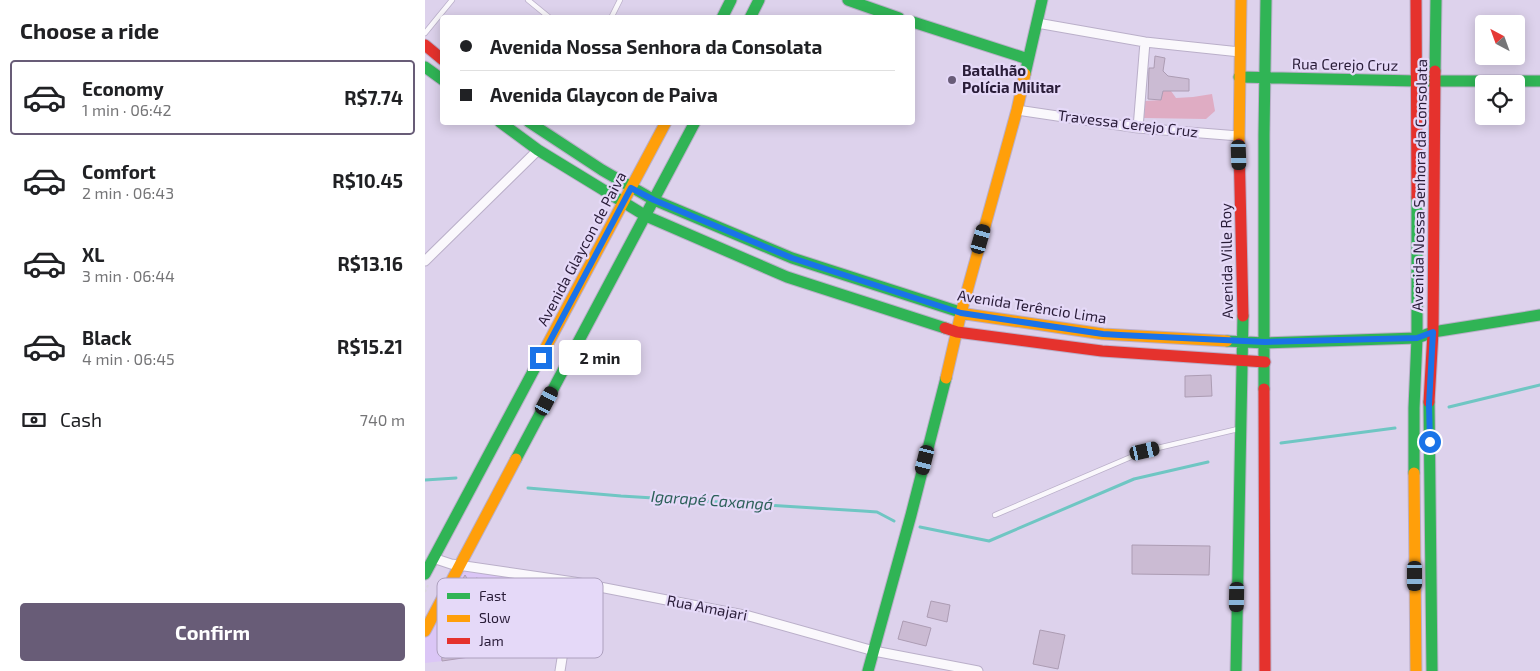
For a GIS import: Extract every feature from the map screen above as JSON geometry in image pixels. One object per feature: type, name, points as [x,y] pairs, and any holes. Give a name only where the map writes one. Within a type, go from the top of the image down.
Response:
[{"type":"main road","points":[[724,15],[731,0]]},
{"type":"main road","points":[[752,15],[759,0]]},
{"type":"main road","points":[[847,0],[890,15]]},
{"type":"main road","points":[[868,671],[911,515],[961,313],[1017,110],[1042,0]]},
{"type":"main road","name":"Avenida Ville Roy","points":[[1236,671],[1239,468],[1244,341],[1239,136],[1241,0]]},
{"type":"main road","points":[[1265,671],[1264,135],[1266,0]]},
{"type":"main road","name":"Avenida Nossa Senhora da Consolata","points":[[1416,671],[1414,408],[1417,338],[1417,0]]},
{"type":"main road","name":"Avenida Nossa Senhora da Consolata","points":[[1432,671],[1429,404],[1433,332],[1437,80],[1436,0]]},
{"type":"main road","points":[[915,23],[1029,60]]},
{"type":"main road","points":[[425,45],[440,58]]},
{"type":"main road","points":[[427,71],[440,78]]},
{"type":"main road","name":"Rua Cerejo Cruz","points":[[1239,77],[1416,81],[1540,81]]},
{"type":"main road","points":[[504,125],[538,150],[623,204],[646,216],[787,277],[957,332],[1102,351],[1265,362]]},
{"type":"main road","name":"Avenida Terêncio Lima","points":[[534,125],[631,188],[654,200],[792,258],[961,313],[1103,334],[1265,342],[1417,338],[1433,332],[1540,316]]},
{"type":"main road","name":"Avenida Glaycon de Paiva","points":[[425,574],[664,125]]},
{"type":"main road","points":[[453,578],[693,125]]},
{"type":"main road","points":[[747,261],[755,244]]},
{"type":"main road","points":[[425,631],[437,608]]},
{"type":"street","points":[[1037,23],[1145,42],[1240,52]]},
{"type":"street","points":[[1138,128],[1145,42]]},
{"type":"street","name":"Travessa Cerejo Cruz","points":[[1017,110],[1138,128],[1239,136]]},
{"type":"street","points":[[425,261],[538,150]]},
{"type":"street","name":"Rua Amajari","points":[[433,558],[460,565],[547,578]]},
{"type":"street","name":"Rua Amajari","points":[[603,588],[749,616],[874,651],[978,671]]},
{"type":"street","points":[[560,671],[562,658]]},
{"type":"lane","points":[[425,33],[452,0]]},
{"type":"lane","points":[[527,0],[546,15]]},
{"type":"lane","points":[[612,15],[620,0]]},
{"type":"lane","points":[[995,516],[1145,451],[1241,432]]},
{"type":"shaded area","points":[[1163,91],[1171,91],[1176,98],[1212,94],[1215,111],[1206,119],[1144,118],[1145,101],[1161,100]]},
{"type":"shaded area","points":[[460,566],[517,578],[454,578]]},
{"type":"shaded area","points":[[437,609],[437,658],[469,658],[425,663],[425,632]]},
{"type":"building","points":[[1155,56],[1165,58],[1163,71],[1168,76],[1189,79],[1189,91],[1163,91],[1161,100],[1148,99],[1149,68],[1154,68]]},
{"type":"building","points":[[1211,375],[1212,396],[1185,397],[1185,376]]},
{"type":"building","points":[[1132,545],[1210,546],[1209,575],[1132,574]]},
{"type":"building","points":[[931,601],[950,605],[947,622],[927,617]]},
{"type":"building","points":[[903,621],[931,628],[926,646],[898,639]]},
{"type":"building","points":[[1040,630],[1065,635],[1058,669],[1033,664]]},
{"type":"building","points":[[442,658],[462,658],[442,661]]},
{"type":"waterway","name":"Igarapé Caxangá","points":[[1449,407],[1540,385]]},
{"type":"waterway","name":"Igarapé Caxangá","points":[[1281,443],[1395,428]]},
{"type":"waterway","name":"Igarapé Caxangá","points":[[920,527],[989,541],[1134,479],[1208,462]]},
{"type":"waterway","name":"Igarapé Caxangá","points":[[425,480],[456,478]]},
{"type":"waterway","name":"Igarapé Caxangá","points":[[528,488],[621,496],[877,512],[894,521]]},
{"type":"traffic: fast","points":[[724,15],[731,0]]},
{"type":"traffic: fast","points":[[752,15],[759,0]]},
{"type":"traffic: fast","points":[[848,0],[890,15]]},
{"type":"traffic: fast","points":[[1025,74],[1042,0]]},
{"type":"traffic: fast","points":[[1264,389],[1266,0]]},
{"type":"traffic: fast","points":[[1435,71],[1436,0]]},
{"type":"traffic: fast","points":[[915,23],[1028,59]]},
{"type":"traffic: fast","points":[[425,67],[440,78]]},
{"type":"traffic: fast","points":[[1239,77],[1416,81],[1540,81]]},
{"type":"traffic: fast","points":[[504,125],[538,150],[646,216],[787,277],[945,328]]},
{"type":"traffic: fast","points":[[534,125],[602,170],[654,200],[792,258],[966,314]]},
{"type":"traffic: fast","points":[[516,459],[693,125]]},
{"type":"traffic: fast","points":[[1414,473],[1417,338],[1417,198]]},
{"type":"traffic: fast","points":[[1227,341],[1265,343],[1417,338],[1433,332],[1540,315]]},
{"type":"traffic: fast","points":[[1236,671],[1243,316]]},
{"type":"traffic: fast","points":[[425,574],[537,364]]},
{"type":"traffic: fast","points":[[868,671],[946,378]]},
{"type":"traffic: fast","points":[[1429,402],[1432,671]]},
{"type":"traffic: slow","points":[[1239,144],[1241,0]]},
{"type":"traffic: slow","points":[[946,378],[961,313],[1017,110],[1025,74]]},
{"type":"traffic: slow","points":[[537,364],[664,125]]},
{"type":"traffic: slow","points":[[966,314],[1103,334],[1227,341]]},
{"type":"traffic: slow","points":[[453,578],[516,459]]},
{"type":"traffic: slow","points":[[1414,473],[1416,671]]},
{"type":"traffic: slow","points":[[425,631],[437,608]]},
{"type":"traffic: jam","points":[[1416,0],[1417,198]]},
{"type":"traffic: jam","points":[[425,45],[440,58]]},
{"type":"traffic: jam","points":[[1429,402],[1433,332],[1435,71]]},
{"type":"traffic: jam","points":[[1239,144],[1243,316]]},
{"type":"traffic: jam","points":[[945,328],[957,332],[1102,351],[1265,362]]},
{"type":"traffic: jam","points":[[1264,389],[1265,671]]},
{"type":"place","name":"Batalhão Polícia Militar","points":[[952,80]]},
{"type":"route","points":[[541,358],[631,188],[755,244],[792,258],[961,313],[1103,334],[1265,342],[1417,338],[1433,332],[1429,404],[1430,442]]}]
